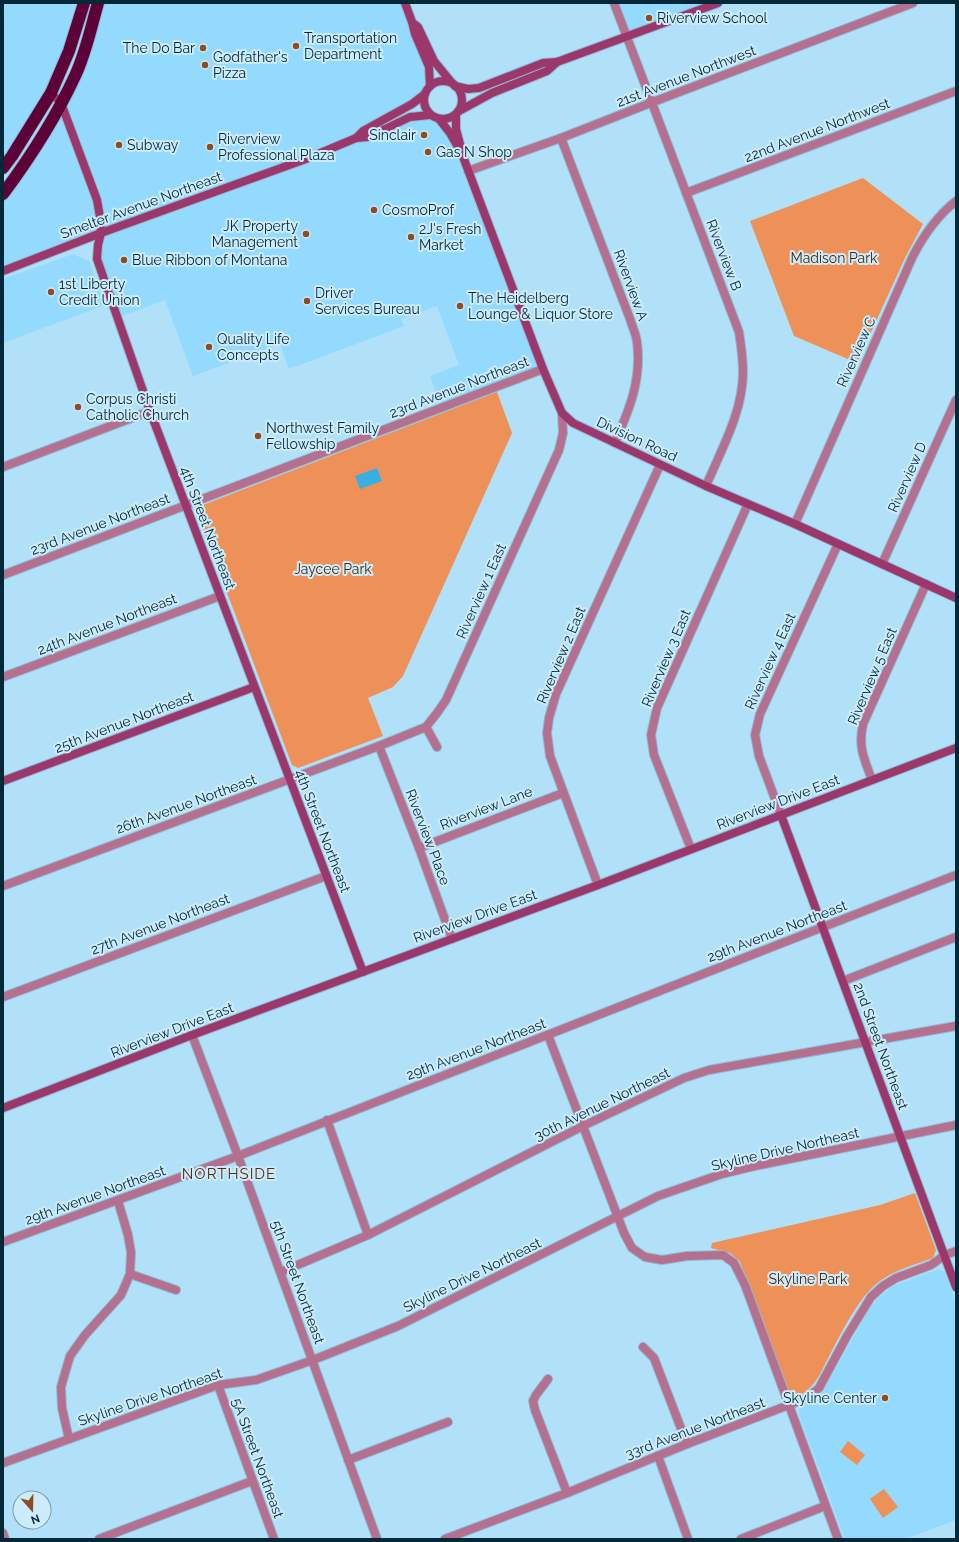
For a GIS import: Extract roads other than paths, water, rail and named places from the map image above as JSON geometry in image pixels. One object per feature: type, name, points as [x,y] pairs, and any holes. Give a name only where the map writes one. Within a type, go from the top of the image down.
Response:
[{"type":"highway","points":[[3,168],[51,93],[69,51],[84,3]]},
{"type":"highway","points":[[3,194],[26,161],[76,75],[98,3]]},
{"type":"street","points":[[405,3],[415,34],[429,67],[430,86]]},
{"type":"street","name":"Riverview B","points":[[614,3],[653,102],[739,332],[743,372],[740,399],[734,419],[706,486]]},
{"type":"street","points":[[558,62],[546,71],[492,93],[448,119],[438,119],[430,115],[425,107],[425,94],[430,86],[434,84],[443,81],[468,89],[479,88],[544,63],[558,62],[627,38],[718,3]]},
{"type":"street","name":"21st Avenue Northwest","points":[[468,171],[561,138],[913,3]]},
{"type":"street","points":[[412,22],[418,27],[434,61],[458,89],[462,98],[461,107],[457,113]]},
{"type":"street","name":"22nd Avenue Northwest","points":[[686,193],[956,91]]},
{"type":"street","name":"4th Street Northeast","points":[[51,93],[61,103],[98,200],[101,233],[97,259],[150,411],[363,972]]},
{"type":"street","name":"Smelter Avenue Northeast","points":[[356,138],[363,131],[412,104],[425,94]]},
{"type":"street","name":"Division Road","points":[[457,113],[456,129],[461,144],[462,154]]},
{"type":"street","name":"Smelter Avenue Northeast","points":[[3,271],[101,233],[306,159],[356,138],[368,136],[410,117],[430,115]]},
{"type":"street","name":"Division Road","points":[[438,119],[450,133],[462,154],[543,369],[562,413],[573,423],[660,465],[795,524],[956,598]]},
{"type":"street","name":"Riverview A","points":[[561,138],[630,319],[637,342],[638,365],[635,391],[628,415],[615,443]]},
{"type":"street","name":"Riverview C","points":[[795,524],[912,258],[922,239],[933,223],[946,209],[956,202]]},
{"type":"street","name":"23rd Avenue Northeast","points":[[3,575],[543,369]]},
{"type":"street","name":"Riverview D","points":[[882,564],[956,400]]},
{"type":"street","points":[[3,467],[150,411]]},
{"type":"street","name":"Riverview 1 East","points":[[379,746],[426,726],[437,714],[446,700],[559,450],[563,433],[562,413]]},
{"type":"street","name":"Riverview 2 East","points":[[598,885],[550,756],[547,732],[549,718],[556,694],[660,465]]},
{"type":"street","name":"Riverview 3 East","points":[[691,849],[654,755],[651,735],[657,708],[748,504]]},
{"type":"street","name":"Riverview 4 East","points":[[781,815],[759,756],[755,736],[760,714],[776,676],[838,544]]},
{"type":"street","name":"Riverview 5 East","points":[[872,780],[861,750],[860,738],[863,724],[926,584]]},
{"type":"street","name":"24th Avenue Northeast","points":[[3,677],[220,596]]},
{"type":"street","name":"25th Avenue Northeast","points":[[3,781],[254,687]]},
{"type":"street","points":[[426,726],[437,747]]},
{"type":"street","name":"26th Avenue Northeast","points":[[3,886],[379,746]]},
{"type":"street","name":"Riverview Place","points":[[379,746],[419,848],[452,939]]},
{"type":"street","name":"Riverview Drive East","points":[[3,1108],[598,885],[956,748]]},
{"type":"street","name":"Riverview Lane","points":[[419,848],[563,793]]},
{"type":"street","name":"2nd Street Northeast","points":[[781,815],[956,1287]]},
{"type":"street","name":"29th Avenue Northeast","points":[[3,1242],[238,1156],[956,875]]},
{"type":"street","name":"27th Avenue Northeast","points":[[3,996],[326,876]]},
{"type":"street","points":[[843,981],[956,937]]},
{"type":"street","name":"30th Avenue Northeast","points":[[281,1272],[368,1235],[583,1126],[684,1078],[709,1070],[956,1026]]},
{"type":"street","points":[[548,1035],[617,1217],[632,1248],[645,1258],[662,1260],[687,1256],[723,1256],[734,1263],[745,1285],[838,1539]]},
{"type":"street","name":"5th Street Northeast","points":[[192,1036],[281,1272],[377,1539]]},
{"type":"street","points":[[327,1120],[368,1235]]},
{"type":"street","name":"Skyline Drive Northeast","points":[[3,1463],[218,1385],[256,1380],[313,1360],[398,1326],[658,1196],[722,1174],[755,1166],[956,1125]]},
{"type":"street","points":[[69,1438],[62,1408],[61,1387],[70,1356],[85,1335],[121,1294],[130,1274],[130,1246],[118,1201]]},
{"type":"street","name":"33rd Avenue Northeast","points":[[445,1539],[567,1493],[687,1444],[807,1398],[819,1388],[847,1336],[871,1297],[883,1286],[896,1278],[931,1265],[956,1251]]},
{"type":"street","points":[[130,1274],[176,1290]]},
{"type":"street","points":[[644,1347],[654,1358],[687,1444]]},
{"type":"street","points":[[548,1379],[533,1401],[535,1410],[567,1493]]},
{"type":"street","name":"5A Street Northeast","points":[[218,1385],[274,1539]]},
{"type":"street","points":[[348,1460],[448,1422]]},
{"type":"street","points":[[658,1456],[688,1539]]},
{"type":"street","points":[[99,1539],[252,1481]]},
{"type":"street","points":[[741,1539],[825,1506]]},
{"type":"street","points":[[3,1533],[5,1539]]},
{"type":"place","name":"Riverview School","points":[[649,18]]},
{"type":"place","name":"Transportation Department","points":[[296,46]]},
{"type":"place","name":"The Do Bar","points":[[203,48]]},
{"type":"place","name":"Godfather's Pizza","points":[[205,65]]},
{"type":"place","name":"Sinclair","points":[[424,135]]},
{"type":"place","name":"Subway","points":[[119,145]]},
{"type":"place","name":"Riverview Professional Plaza","points":[[210,147]]},
{"type":"place","name":"Gas N Shop","points":[[428,152]]},
{"type":"place","name":"CosmoProf","points":[[374,210]]},
{"type":"place","name":"JK Property Management","points":[[306,234]]},
{"type":"place","name":"2J's Fresh Market","points":[[411,237]]},
{"type":"place","name":"Blue Ribbon of Montana","points":[[124,260]]},
{"type":"place","name":"1st Liberty Credit Union","points":[[51,292]]},
{"type":"place","name":"Driver Services Bureau","points":[[307,301]]},
{"type":"place","name":"The Heidelberg Lounge & Liquor Store","points":[[460,306]]},
{"type":"place","name":"Quality Life Concepts","points":[[209,347]]},
{"type":"place","name":"Corpus Christi Catholic Church","points":[[78,407]]},
{"type":"place","name":"Northwest Family Fellowship","points":[[258,436]]},
{"type":"place","name":"Skyline Center","points":[[885,1398]]},
{"type":"district","name":"NORTHSIDE","points":[[229,1174]]},
{"type":"park label","name":"Madison Park","points":[[834,258]]},
{"type":"park label","name":"Jaycee Park","points":[[333,569]]},
{"type":"park label","name":"Skyline Park","points":[[808,1279]]}]
